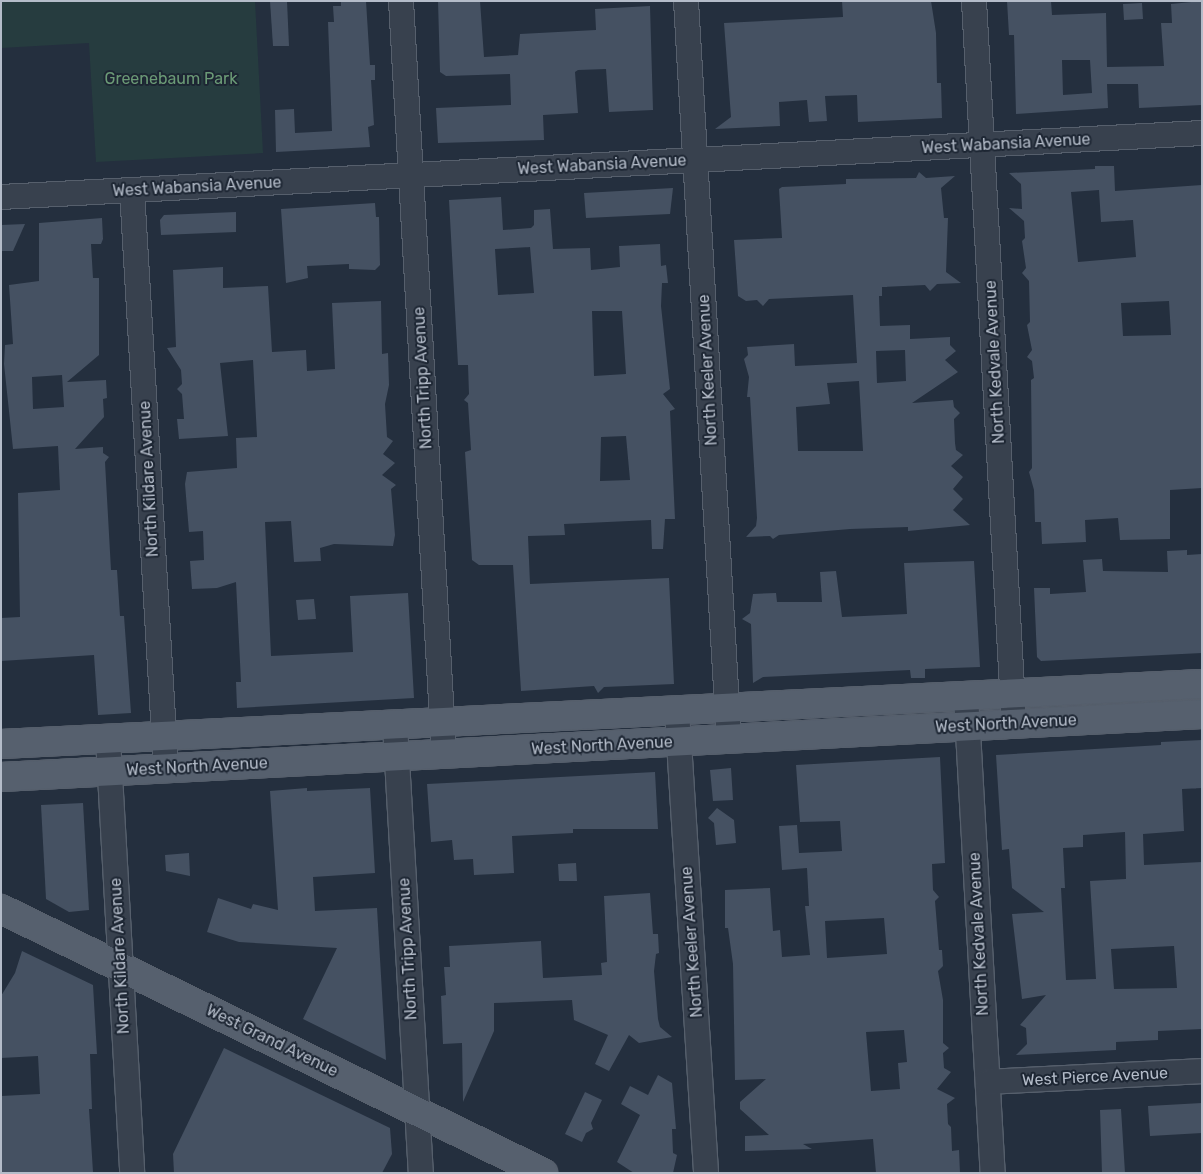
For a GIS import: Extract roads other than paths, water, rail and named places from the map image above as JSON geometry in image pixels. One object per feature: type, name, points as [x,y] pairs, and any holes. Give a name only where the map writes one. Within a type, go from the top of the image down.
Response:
[{"type":"main road","name":"West North Avenue","points":[[1,744],[395,726],[1202,684]]},
{"type":"main road","name":"West North Avenue","points":[[1,777],[1202,714]]},
{"type":"main road","name":"West Grand Avenue","points":[[1,909],[543,1173]]},
{"type":"street","name":"North Tripp Avenue","points":[[401,1],[444,754]]},
{"type":"street","name":"North Keeler Avenue","points":[[686,1],[729,739]]},
{"type":"street","name":"North Kedvale Avenue","points":[[974,1],[1014,724]]},
{"type":"street","name":"West Wabansia Avenue","points":[[1,197],[1202,133]]},
{"type":"street","name":"North Kildare Avenue","points":[[132,190],[166,769]]},
{"type":"street","name":"North Kedvale Avenue","points":[[966,696],[993,1173]]},
{"type":"street","name":"North Keeler Avenue","points":[[677,711],[706,1173]]},
{"type":"street","name":"North Tripp Avenue","points":[[395,726],[422,1173]]},
{"type":"street","name":"North Kildare Avenue","points":[[108,739],[132,1173]]},
{"type":"street","name":"West Pierce Avenue","points":[[988,1082],[1202,1071]]},
{"type":"park label","name":"Greenebaum Park","points":[[171,79]]}]
